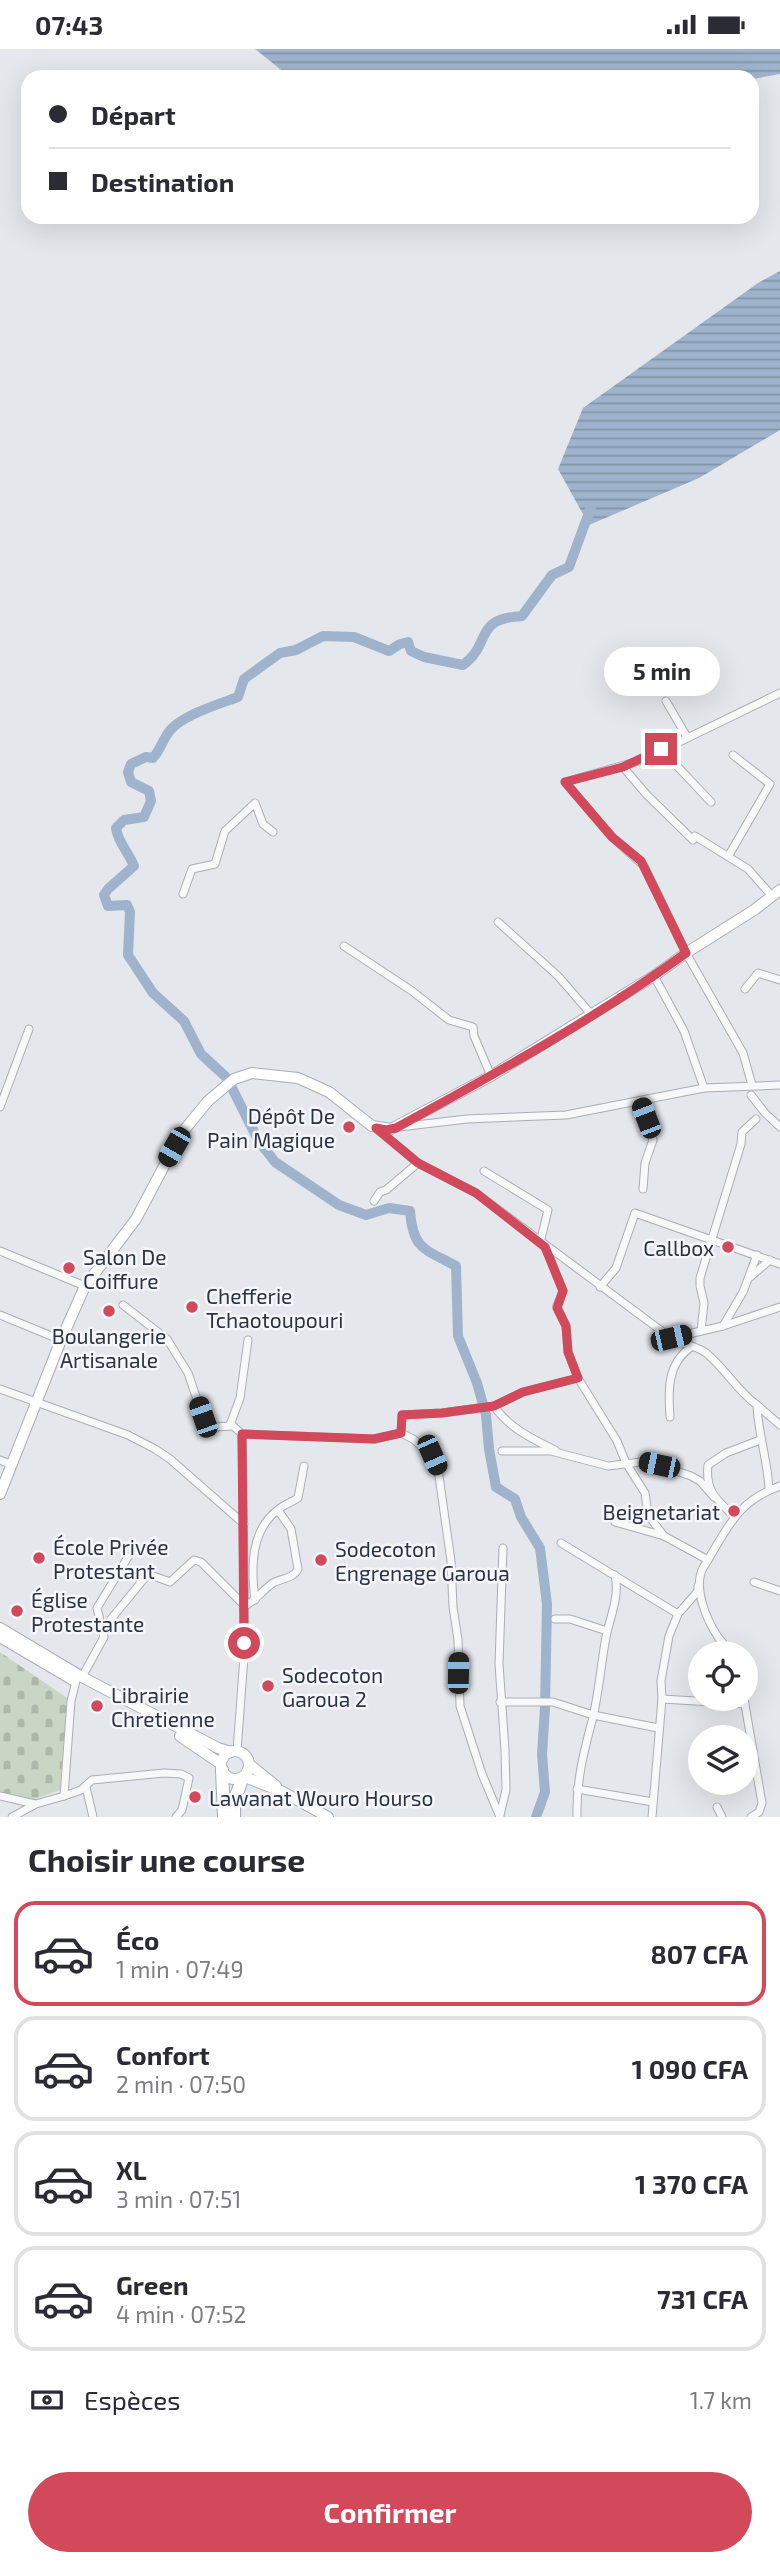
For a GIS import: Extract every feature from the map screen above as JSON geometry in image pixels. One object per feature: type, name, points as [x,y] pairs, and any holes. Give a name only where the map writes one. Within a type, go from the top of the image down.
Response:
[{"type":"main road","points":[[221,1767],[224,1817]]},
{"type":"main road","points":[[234,1817],[234,1802],[243,1778]]},
{"type":"street","points":[[752,1085],[743,1053],[686,953],[641,861],[612,837],[565,782],[623,767],[780,693]]},
{"type":"street","points":[[666,701],[687,737]]},
{"type":"street","points":[[661,749],[710,802]]},
{"type":"street","points":[[729,855],[771,784],[733,755]]},
{"type":"street","points":[[396,1128],[491,1076],[654,976],[776,893],[729,855],[694,838],[647,795],[623,767]]},
{"type":"street","points":[[183,894],[192,869],[215,864],[225,831],[255,803],[263,824],[273,832]]},
{"type":"street","points":[[498,922],[558,976],[591,1014]]},
{"type":"street","points":[[344,946],[412,991],[449,1020],[473,1027],[474,1036],[491,1076]]},
{"type":"street","points":[[745,989],[758,973],[780,980]]},
{"type":"street","points":[[654,976],[684,1031],[704,1088]]},
{"type":"street","points":[[0,1107],[29,1029]]},
{"type":"street","points":[[0,1495],[85,1286],[136,1219],[181,1134],[208,1101],[231,1081],[252,1073],[298,1078],[329,1092],[418,1163],[476,1193],[671,1338],[706,1353],[738,1390],[780,1425]]},
{"type":"street","points":[[376,1128],[386,1130],[467,1119],[566,1115],[704,1088],[780,1085]]},
{"type":"street","points":[[751,1095],[780,1127]]},
{"type":"street","points":[[639,1101],[653,1140],[645,1163],[643,1189]]},
{"type":"street","points":[[702,1331],[704,1303],[699,1286],[741,1144],[742,1132],[756,1119]]},
{"type":"street","points":[[374,1201],[380,1192],[418,1163]]},
{"type":"street","points":[[484,1171],[548,1210],[543,1245],[563,1291],[557,1308],[566,1326],[568,1352],[578,1378],[645,1493],[648,1515],[664,1536]]},
{"type":"street","points":[[600,1287],[616,1268],[635,1213],[780,1263]]},
{"type":"street","points":[[0,1251],[85,1286]]},
{"type":"street","points":[[723,1326],[749,1278],[757,1255]]},
{"type":"street","points":[[749,1278],[771,1260]]},
{"type":"street","points":[[123,1304],[160,1331],[174,1349],[187,1373],[206,1421],[214,1427],[230,1425],[242,1434],[374,1439],[401,1433],[432,1455],[438,1469],[451,1561],[460,1706],[482,1774],[500,1816]]},
{"type":"street","points":[[671,1338],[723,1326],[780,1307]]},
{"type":"street","points":[[0,1315],[61,1340]]},
{"type":"street","points":[[230,1425],[240,1398],[248,1340]]},
{"type":"street","points":[[670,1417],[670,1378],[678,1358],[691,1347]]},
{"type":"street","points":[[401,1433],[402,1415],[494,1406],[523,1392],[578,1378]]},
{"type":"street","points":[[0,1388],[128,1435],[155,1449],[244,1524]]},
{"type":"street","points":[[757,1405],[769,1490]]},
{"type":"street","points":[[494,1406],[502,1418],[533,1440],[580,1460]]},
{"type":"street","points":[[234,1751],[245,1606],[242,1434]]},
{"type":"street","points":[[714,1497],[708,1482],[707,1468],[710,1462],[760,1440]]},
{"type":"street","points":[[502,1451],[551,1451],[608,1466],[641,1462],[682,1472],[700,1481],[734,1517]]},
{"type":"street","points":[[0,1460],[12,1465]]},
{"type":"street","points":[[255,1600],[253,1559],[256,1540],[261,1528],[278,1510],[299,1498],[304,1466]]},
{"type":"street","points":[[652,1817],[664,1660],[669,1636],[678,1614],[698,1591],[700,1574],[734,1517],[749,1501],[780,1486]]},
{"type":"street","points":[[245,1606],[272,1584],[293,1576],[298,1569],[291,1529],[278,1510]]},
{"type":"street","points":[[615,1522],[664,1536],[708,1560]]},
{"type":"street","points":[[561,1543],[678,1614]]},
{"type":"street","points":[[500,1816],[506,1790],[500,1702],[503,1548]]},
{"type":"street","points":[[64,1795],[71,1701],[79,1679],[101,1646],[104,1636],[97,1608],[128,1557]]},
{"type":"street","points":[[102,1630],[148,1574],[170,1582],[194,1560],[201,1562],[245,1606]]},
{"type":"street","points":[[577,1817],[580,1761],[593,1715],[607,1631],[618,1588],[615,1575]]},
{"type":"street","points":[[754,1582],[780,1591]]},
{"type":"street","points":[[698,1586],[721,1641]]},
{"type":"street","points":[[555,1619],[570,1619],[607,1631]]},
{"type":"street","points":[[0,1628],[79,1679],[218,1748],[246,1756],[250,1765],[283,1792]]},
{"type":"street","points":[[0,1637],[179,1735],[221,1767],[230,1779],[243,1778],[283,1792],[328,1817]]},
{"type":"street","points":[[662,1699],[688,1700]]},
{"type":"street","points":[[500,1702],[553,1702],[593,1715],[658,1728]]},
{"type":"street","points":[[746,1711],[762,1803],[759,1812],[751,1817]]},
{"type":"street","points":[[221,1767],[224,1756],[234,1751]]},
{"type":"street","points":[[243,1778],[250,1765]]},
{"type":"street","points":[[12,1817],[36,1804],[86,1787],[92,1780],[164,1773],[181,1774],[189,1778],[181,1810],[176,1817]]},
{"type":"street","points":[[86,1787],[93,1817]]},
{"type":"street","points":[[577,1789],[653,1802]]},
{"type":"street","points":[[0,1795],[36,1804]]},
{"type":"street","points":[[717,1807],[722,1817]]},
{"type":"green space","points":[[0,1652],[67,1698],[60,1790],[32,1800],[0,1792]]},
{"type":"water","points":[[255,49],[780,49],[780,74],[759,78],[759,70],[281,70]]},
{"type":"water","points":[[780,271],[780,430],[699,478],[589,525],[558,469],[583,408],[758,283]]},
{"type":"waterway","points":[[536,1817],[545,1792],[542,1754],[547,1604],[540,1548],[521,1517],[515,1499],[496,1487],[486,1415],[477,1383],[458,1336],[456,1266],[422,1247],[414,1234],[410,1211],[389,1208],[366,1215],[339,1205],[275,1162],[258,1140],[227,1078],[201,1054],[184,1021],[153,993],[128,955],[130,912],[127,905],[108,906],[104,895],[134,866],[116,828],[124,820],[144,817],[151,801],[149,791],[131,782],[128,772],[131,764],[146,757],[153,758],[173,727],[200,711],[238,697],[244,679],[280,653],[296,650],[323,636],[354,637],[389,651],[408,642],[411,651],[424,657],[463,665],[472,657],[489,627],[506,618],[522,616],[552,575],[569,567],[591,507]]},
{"type":"place","name":"Dépôt De Pain Magique","points":[[349,1127]]},
{"type":"place","name":"Callbox","points":[[728,1247]]},
{"type":"place","name":"Salon De Coiffure","points":[[69,1268]]},
{"type":"place","name":"Chefferie Tchaotoupouri","points":[[192,1307]]},
{"type":"place","name":"Boulangerie Artisanale","points":[[109,1311]]},
{"type":"place","name":"Beignetariat","points":[[734,1511]]},
{"type":"place","name":"École Privée Protestant","points":[[39,1558]]},
{"type":"place","name":"Sodecoton Engrenage Garoua","points":[[321,1560]]},
{"type":"place","name":"Église Protestante","points":[[17,1611]]},
{"type":"place","name":"Sodecoton Garoua 2","points":[[268,1686]]},
{"type":"place","name":"Librairie Chretienne","points":[[97,1706]]},
{"type":"place","name":"Lawanat Wouro Hourso","points":[[195,1797]]},
{"type":"route","points":[[244,1643],[242,1434],[374,1439],[401,1433],[402,1415],[494,1406],[523,1392],[578,1378],[568,1352],[566,1326],[557,1308],[563,1291],[545,1247],[476,1193],[418,1163],[376,1128],[396,1128],[491,1076],[654,976],[686,953],[641,861],[612,837],[565,782],[623,767],[661,749]]}]
